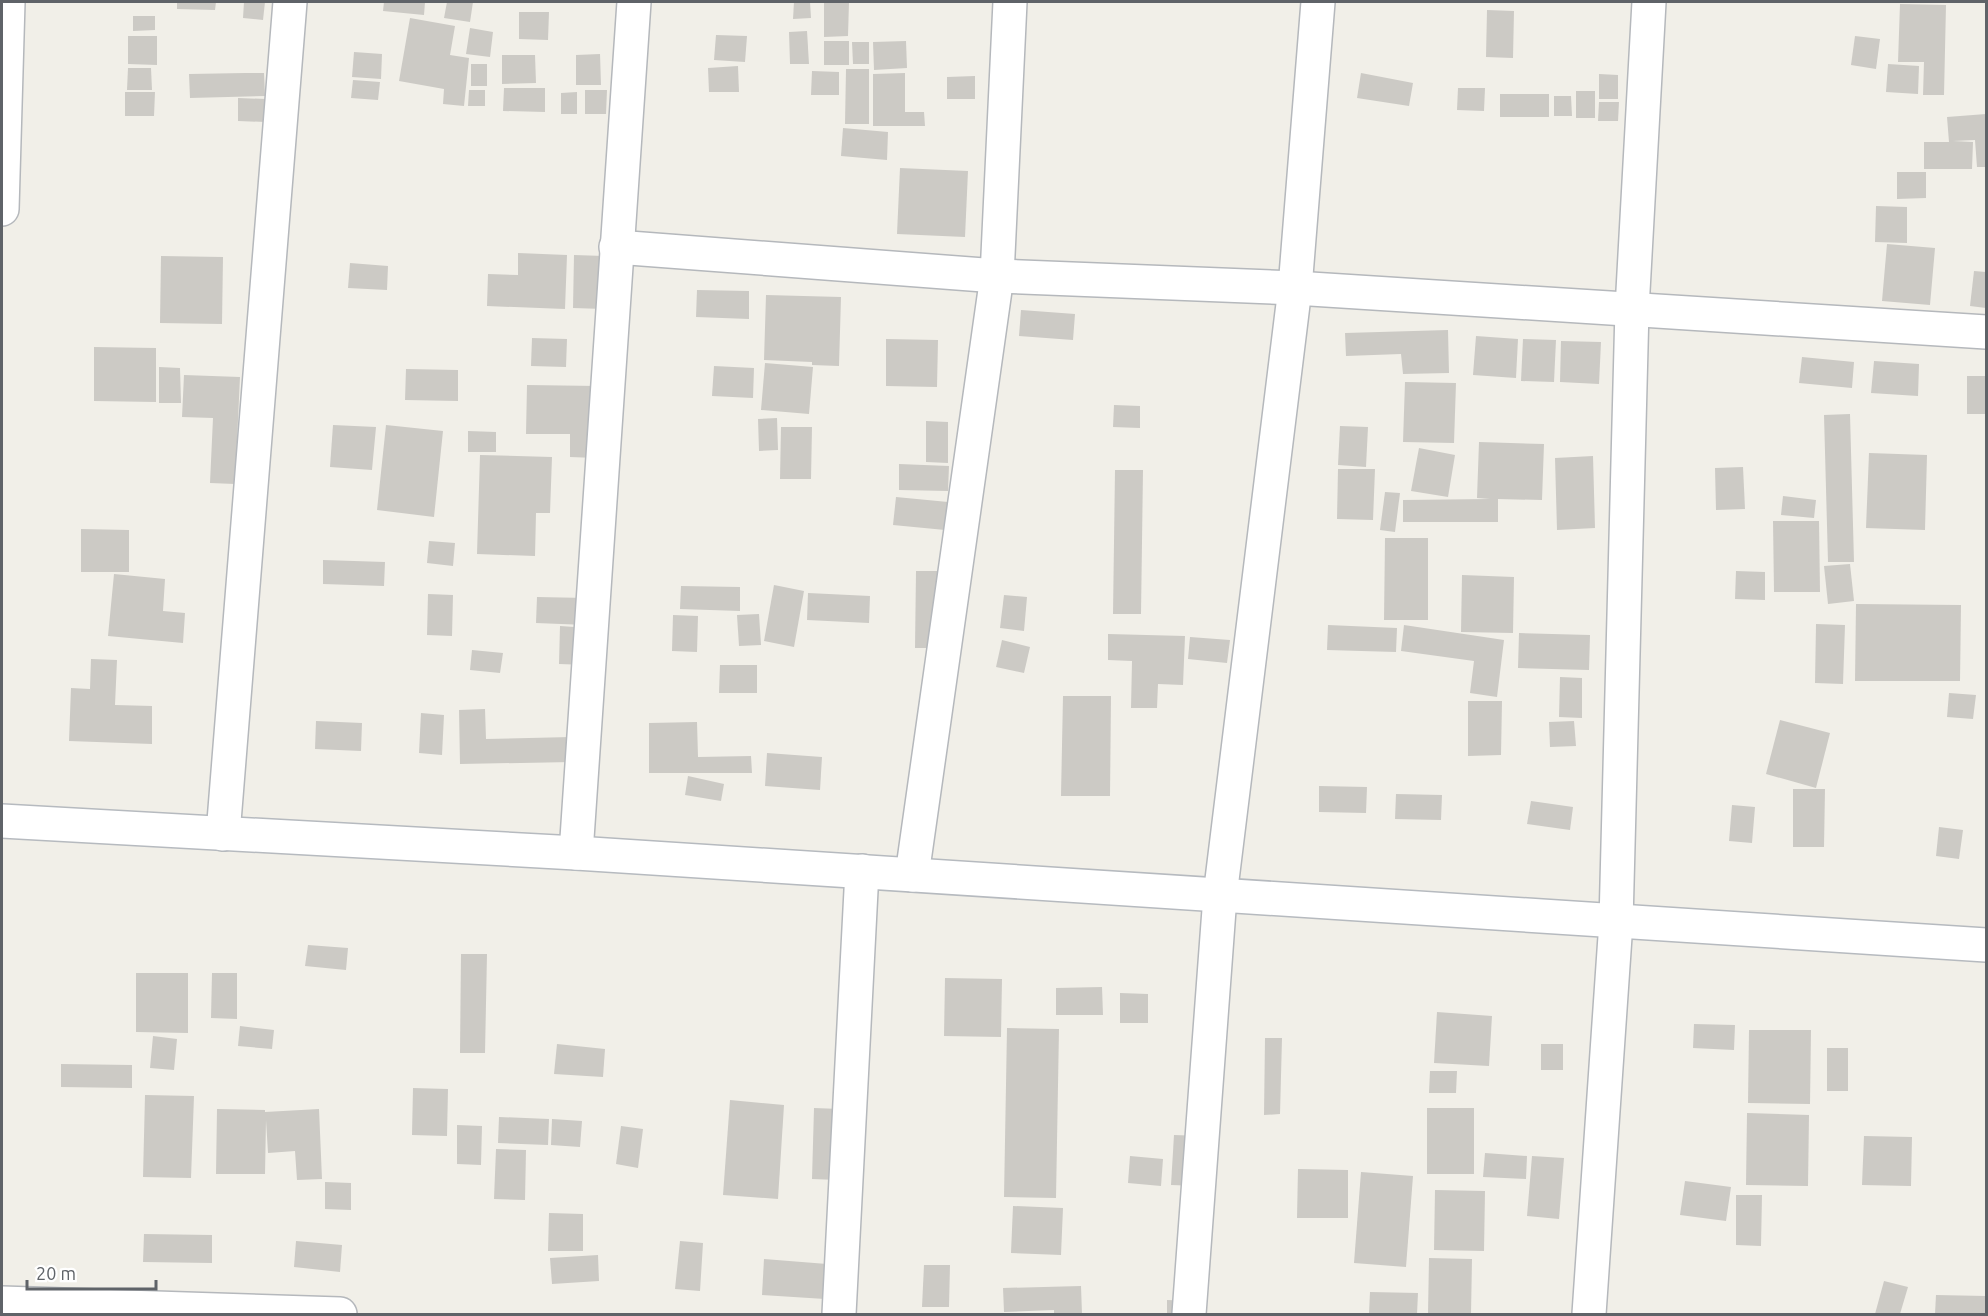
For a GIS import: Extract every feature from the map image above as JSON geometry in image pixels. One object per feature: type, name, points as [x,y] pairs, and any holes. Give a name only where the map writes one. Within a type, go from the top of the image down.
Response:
[{"type":"street","points":[[2,209],[8,2]]},
{"type":"street","points":[[223,834],[290,2]]},
{"type":"street","points":[[576,852],[634,2]]},
{"type":"street","points":[[912,875],[997,276],[1010,2]]},
{"type":"street","points":[[1189,1314],[1220,896],[1295,288],[1318,2]]},
{"type":"street","points":[[1589,1314],[1616,922],[1632,309],[1649,2]]},
{"type":"street","points":[[616,247],[997,276],[1295,288],[1986,332]]},
{"type":"street","points":[[2,821],[576,852],[1986,945]]},
{"type":"street","points":[[839,1314],[862,871]]},
{"type":"street","points":[[2,1303],[165,1312],[340,1314]]},
{"type":"building","points":[[177,2],[216,2],[215,10],[177,9]]},
{"type":"building","points":[[244,2],[265,2],[263,20],[243,18]]},
{"type":"building","points":[[384,2],[425,2],[424,15],[383,11]]},
{"type":"building","points":[[447,2],[473,2],[470,22],[444,18]]},
{"type":"building","points":[[794,2],[810,2],[811,18],[793,19]]},
{"type":"building","points":[[824,2],[849,2],[848,36],[824,37]]},
{"type":"building","points":[[1900,4],[1946,5],[1944,95],[1923,95],[1924,62],[1898,62]]},
{"type":"building","points":[[1487,10],[1514,11],[1513,58],[1486,57]]},
{"type":"building","points":[[519,12],[549,12],[548,40],[519,39]]},
{"type":"building","points":[[133,16],[155,16],[155,30],[133,31]]},
{"type":"building","points":[[410,18],[455,26],[450,55],[469,58],[464,106],[443,104],[444,89],[399,81]]},
{"type":"building","points":[[470,28],[493,32],[490,57],[466,54]]},
{"type":"building","points":[[807,31],[809,64],[790,64],[789,32]]},
{"type":"building","points":[[716,35],[747,36],[745,62],[714,60]]},
{"type":"building","points":[[128,36],[157,36],[157,65],[128,64]]},
{"type":"building","points":[[1855,36],[1880,39],[1876,69],[1851,65]]},
{"type":"building","points":[[824,41],[849,41],[849,65],[824,65]]},
{"type":"building","points":[[906,41],[907,68],[874,70],[873,42]]},
{"type":"building","points":[[852,42],[869,42],[869,64],[853,64]]},
{"type":"building","points":[[354,52],[382,54],[381,79],[352,77]]},
{"type":"building","points":[[600,54],[601,85],[576,85],[576,55]]},
{"type":"building","points":[[502,55],[535,55],[536,83],[502,84]]},
{"type":"building","points":[[471,64],[487,64],[487,86],[471,86]]},
{"type":"building","points":[[1888,64],[1919,66],[1918,94],[1886,92]]},
{"type":"building","points":[[738,66],[739,92],[709,92],[708,68]]},
{"type":"building","points":[[128,68],[151,68],[152,90],[127,90]]},
{"type":"building","points":[[846,69],[869,69],[869,124],[845,124]]},
{"type":"building","points":[[812,71],[839,72],[839,95],[811,95]]},
{"type":"building","points":[[264,73],[265,96],[190,98],[189,74]]},
{"type":"building","points":[[905,73],[905,112],[924,112],[925,126],[873,126],[873,74]]},
{"type":"building","points":[[1361,73],[1413,83],[1409,106],[1357,98]]},
{"type":"building","points":[[1599,74],[1618,75],[1618,99],[1599,99]]},
{"type":"building","points":[[975,76],[975,99],[947,99],[947,77]]},
{"type":"building","points":[[353,80],[380,82],[378,100],[351,98]]},
{"type":"building","points":[[504,88],[545,88],[545,112],[503,111]]},
{"type":"building","points":[[1458,88],[1485,88],[1484,111],[1457,110]]},
{"type":"building","points":[[469,90],[485,90],[485,106],[468,106]]},
{"type":"building","points":[[585,90],[607,90],[606,114],[585,114]]},
{"type":"building","points":[[1576,91],[1595,91],[1595,118],[1576,118]]},
{"type":"building","points":[[125,92],[155,92],[154,116],[125,116]]},
{"type":"building","points":[[577,92],[577,114],[561,114],[561,93]]},
{"type":"building","points":[[1500,94],[1549,94],[1549,117],[1500,117]]},
{"type":"building","points":[[1554,96],[1571,96],[1572,116],[1554,116]]},
{"type":"building","points":[[238,98],[266,99],[266,122],[238,121]]},
{"type":"building","points":[[1599,102],[1619,102],[1618,121],[1598,121]]},
{"type":"building","points":[[1986,114],[1986,167],[1977,167],[1975,140],[1953,141],[1973,142],[1972,169],[1924,169],[1924,142],[1949,142],[1947,117]]},
{"type":"building","points":[[843,128],[888,132],[887,160],[841,156]]},
{"type":"building","points":[[900,168],[968,171],[965,237],[897,234]]},
{"type":"building","points":[[1897,172],[1926,172],[1926,198],[1897,199]]},
{"type":"building","points":[[1876,206],[1907,207],[1907,243],[1875,242]]},
{"type":"building","points":[[1887,244],[1935,248],[1930,305],[1882,301]]},
{"type":"building","points":[[518,253],[567,255],[565,309],[487,306],[488,274],[518,275]]},
{"type":"building","points":[[574,255],[604,256],[603,309],[573,308]]},
{"type":"building","points":[[161,256],[223,257],[222,324],[160,323]]},
{"type":"building","points":[[350,263],[388,266],[387,290],[348,288]]},
{"type":"building","points":[[1974,271],[1986,272],[1986,308],[1970,306]]},
{"type":"building","points":[[697,290],[749,291],[749,319],[696,317]]},
{"type":"building","points":[[766,295],[841,297],[839,366],[812,365],[812,362],[764,360]]},
{"type":"building","points":[[1021,310],[1075,314],[1073,340],[1019,336]]},
{"type":"building","points":[[1448,330],[1449,373],[1403,374],[1401,354],[1346,356],[1345,333]]},
{"type":"building","points":[[1476,336],[1518,339],[1516,378],[1473,375]]},
{"type":"building","points":[[532,338],[567,339],[566,367],[531,366]]},
{"type":"building","points":[[886,339],[938,340],[937,387],[886,386]]},
{"type":"building","points":[[1523,339],[1556,340],[1554,382],[1521,381]]},
{"type":"building","points":[[1561,341],[1601,342],[1599,384],[1560,382]]},
{"type":"building","points":[[94,347],[156,348],[156,402],[94,401]]},
{"type":"building","points":[[1802,357],[1854,362],[1852,388],[1799,383]]},
{"type":"building","points":[[1874,361],[1919,364],[1918,396],[1871,393]]},
{"type":"building","points":[[765,363],[813,367],[809,414],[761,410]]},
{"type":"building","points":[[714,366],[754,368],[753,398],[712,396]]},
{"type":"building","points":[[159,367],[180,368],[181,403],[159,403]]},
{"type":"building","points":[[406,369],[458,370],[458,401],[405,400]]},
{"type":"building","points":[[184,375],[240,377],[235,484],[210,483],[213,418],[182,417]]},
{"type":"building","points":[[1967,376],[1986,376],[1986,414],[1967,414]]},
{"type":"building","points":[[1405,382],[1456,383],[1454,443],[1403,442]]},
{"type":"building","points":[[527,385],[597,386],[596,458],[570,457],[570,434],[526,434]]},
{"type":"building","points":[[1114,405],[1140,406],[1140,428],[1113,427]]},
{"type":"building","points":[[1850,414],[1854,562],[1828,562],[1824,415]]},
{"type":"building","points":[[777,418],[778,450],[759,451],[758,419]]},
{"type":"building","points":[[926,421],[948,422],[948,463],[926,462]]},
{"type":"building","points":[[333,425],[376,427],[372,470],[330,467]]},
{"type":"building","points":[[386,425],[443,431],[434,517],[377,510]]},
{"type":"building","points":[[1340,426],[1368,427],[1366,467],[1338,465]]},
{"type":"building","points":[[781,427],[812,427],[811,479],[780,479]]},
{"type":"building","points":[[468,431],[496,432],[496,452],[468,452]]},
{"type":"building","points":[[1479,442],[1544,444],[1542,500],[1498,499],[1498,522],[1403,522],[1403,500],[1490,499],[1477,498]]},
{"type":"building","points":[[1419,448],[1455,455],[1448,497],[1411,491]]},
{"type":"building","points":[[1869,453],[1927,455],[1925,530],[1866,528]]},
{"type":"building","points":[[480,455],[552,457],[550,513],[536,513],[535,556],[477,554]]},
{"type":"building","points":[[1593,456],[1595,528],[1557,530],[1555,458]]},
{"type":"building","points":[[899,464],[949,466],[948,491],[899,490]]},
{"type":"building","points":[[1743,467],[1745,509],[1716,510],[1715,468]]},
{"type":"building","points":[[1338,469],[1375,469],[1373,520],[1337,519]]},
{"type":"building","points":[[1115,470],[1143,470],[1141,614],[1113,614]]},
{"type":"building","points":[[1385,492],[1400,493],[1395,532],[1380,530]]},
{"type":"building","points":[[1783,496],[1816,500],[1814,518],[1781,515]]},
{"type":"building","points":[[896,497],[948,502],[945,530],[893,525]]},
{"type":"building","points":[[1773,521],[1819,521],[1820,592],[1774,592]]},
{"type":"building","points":[[81,529],[129,530],[129,572],[81,572]]},
{"type":"building","points":[[1385,538],[1428,538],[1428,620],[1384,620]]},
{"type":"building","points":[[429,541],[455,543],[453,566],[427,563]]},
{"type":"building","points":[[323,560],[385,562],[384,586],[323,584]]},
{"type":"building","points":[[1850,564],[1854,601],[1828,604],[1824,566]]},
{"type":"building","points":[[916,571],[940,571],[938,648],[915,648]]},
{"type":"building","points":[[1736,571],[1765,572],[1765,600],[1735,599]]},
{"type":"building","points":[[114,574],[165,579],[163,611],[185,613],[183,643],[108,636]]},
{"type":"building","points":[[1462,575],[1514,577],[1513,633],[1461,632]]},
{"type":"building","points":[[774,585],[804,591],[794,647],[764,641]]},
{"type":"building","points":[[681,586],[740,587],[740,611],[680,609]]},
{"type":"building","points":[[808,593],[870,596],[869,623],[807,620]]},
{"type":"building","points":[[428,594],[453,595],[452,636],[427,635]]},
{"type":"building","points":[[1004,595],[1027,597],[1024,631],[1000,628]]},
{"type":"building","points":[[537,597],[587,598],[586,625],[536,623]]},
{"type":"building","points":[[1856,604],[1961,605],[1960,681],[1855,681]]},
{"type":"building","points":[[759,614],[761,645],[739,646],[737,615]]},
{"type":"building","points":[[673,615],[698,616],[697,652],[672,651]]},
{"type":"building","points":[[1816,624],[1845,625],[1843,684],[1815,683]]},
{"type":"building","points":[[1328,625],[1397,628],[1396,652],[1327,650]]},
{"type":"building","points":[[1404,625],[1504,640],[1497,697],[1470,693],[1474,661],[1401,651]]},
{"type":"building","points":[[560,626],[589,628],[587,665],[559,664]]},
{"type":"building","points":[[1519,633],[1590,635],[1589,670],[1518,668]]},
{"type":"building","points":[[1108,634],[1185,636],[1183,685],[1158,684],[1157,708],[1131,708],[1132,661],[1108,660]]},
{"type":"building","points":[[1190,637],[1230,640],[1227,663],[1188,659]]},
{"type":"building","points":[[1002,640],[1030,647],[1024,673],[996,667]]},
{"type":"building","points":[[472,650],[503,653],[500,673],[470,670]]},
{"type":"building","points":[[91,659],[117,660],[115,705],[152,706],[152,744],[69,741],[71,688],[90,689]]},
{"type":"building","points":[[720,665],[757,665],[757,693],[719,693]]},
{"type":"building","points":[[1560,677],[1582,678],[1582,718],[1559,717]]},
{"type":"building","points":[[1949,693],[1976,695],[1973,719],[1947,717]]},
{"type":"building","points":[[1063,696],[1111,696],[1110,796],[1061,796]]},
{"type":"building","points":[[1468,701],[1502,701],[1501,755],[1468,756]]},
{"type":"building","points":[[485,709],[486,739],[571,737],[572,762],[460,764],[459,710]]},
{"type":"building","points":[[421,713],[444,715],[442,755],[419,753]]},
{"type":"building","points":[[1780,720],[1830,733],[1816,788],[1766,774]]},
{"type":"building","points":[[316,721],[362,723],[361,751],[315,749]]},
{"type":"building","points":[[1574,721],[1576,746],[1550,747],[1549,722]]},
{"type":"building","points":[[697,722],[698,757],[751,756],[752,773],[649,773],[649,723]]},
{"type":"building","points":[[767,753],[822,757],[820,790],[765,786]]},
{"type":"building","points":[[688,776],[724,784],[721,801],[685,795]]},
{"type":"building","points":[[1319,786],[1367,787],[1366,813],[1319,812]]},
{"type":"building","points":[[1793,789],[1825,789],[1824,847],[1793,847]]},
{"type":"building","points":[[1396,794],[1442,795],[1441,820],[1395,819]]},
{"type":"building","points":[[1531,801],[1573,807],[1570,830],[1527,824]]},
{"type":"building","points":[[1732,805],[1755,807],[1752,843],[1729,841]]},
{"type":"building","points":[[1939,827],[1963,830],[1959,859],[1936,856]]},
{"type":"building","points":[[308,945],[348,948],[346,970],[305,966]]},
{"type":"building","points":[[461,954],[487,954],[485,1053],[460,1053]]},
{"type":"building","points":[[136,973],[188,973],[188,1033],[136,1032]]},
{"type":"building","points":[[212,973],[237,973],[237,1019],[211,1018]]},
{"type":"building","points":[[945,978],[1002,979],[1001,1037],[944,1036]]},
{"type":"building","points":[[1102,987],[1103,1015],[1056,1015],[1056,988]]},
{"type":"building","points":[[1120,993],[1148,994],[1148,1023],[1120,1023]]},
{"type":"building","points":[[1437,1012],[1492,1016],[1489,1066],[1434,1063]]},
{"type":"building","points":[[1694,1024],[1735,1025],[1734,1050],[1693,1048]]},
{"type":"building","points":[[240,1026],[274,1030],[272,1049],[238,1046]]},
{"type":"building","points":[[1007,1028],[1059,1029],[1056,1198],[1004,1197]]},
{"type":"building","points":[[1749,1030],[1811,1030],[1810,1104],[1748,1103]]},
{"type":"building","points":[[153,1036],[177,1039],[174,1070],[150,1068]]},
{"type":"building","points":[[1265,1038],[1282,1038],[1280,1114],[1264,1115]]},
{"type":"building","points":[[557,1044],[605,1049],[603,1077],[554,1074]]},
{"type":"building","points":[[1541,1044],[1563,1044],[1563,1070],[1541,1070]]},
{"type":"building","points":[[1827,1048],[1848,1048],[1848,1091],[1827,1091]]},
{"type":"building","points":[[61,1064],[132,1065],[132,1088],[61,1087]]},
{"type":"building","points":[[1430,1071],[1457,1071],[1456,1093],[1429,1093]]},
{"type":"building","points":[[413,1088],[448,1089],[447,1136],[412,1135]]},
{"type":"building","points":[[145,1095],[194,1096],[191,1178],[143,1177]]},
{"type":"building","points":[[730,1100],[784,1105],[778,1199],[723,1195]]},
{"type":"building","points":[[814,1108],[840,1109],[838,1180],[812,1179]]},
{"type":"building","points":[[1427,1108],[1474,1108],[1474,1174],[1427,1174]]},
{"type":"building","points":[[217,1109],[265,1110],[265,1112],[319,1109],[322,1179],[297,1180],[295,1151],[268,1153],[266,1120],[265,1174],[216,1174]]},
{"type":"building","points":[[1747,1113],[1809,1115],[1808,1186],[1746,1185]]},
{"type":"building","points":[[499,1117],[549,1119],[548,1145],[498,1143]]},
{"type":"building","points":[[552,1119],[582,1121],[580,1147],[551,1145]]},
{"type":"building","points":[[457,1125],[482,1126],[481,1165],[457,1164]]},
{"type":"building","points":[[621,1126],[643,1129],[638,1168],[616,1164]]},
{"type":"building","points":[[1174,1135],[1202,1136],[1200,1186],[1171,1185]]},
{"type":"building","points":[[1864,1136],[1912,1137],[1911,1186],[1862,1185]]},
{"type":"building","points":[[496,1149],[526,1150],[525,1200],[494,1199]]},
{"type":"building","points":[[1485,1153],[1527,1156],[1526,1179],[1483,1177]]},
{"type":"building","points":[[1130,1156],[1163,1159],[1161,1186],[1128,1183]]},
{"type":"building","points":[[1532,1156],[1564,1158],[1559,1219],[1527,1216]]},
{"type":"building","points":[[1298,1169],[1348,1170],[1348,1218],[1297,1218]]},
{"type":"building","points":[[1361,1172],[1413,1176],[1406,1267],[1354,1263]]},
{"type":"building","points":[[1685,1181],[1731,1187],[1726,1221],[1680,1215]]},
{"type":"building","points":[[325,1182],[351,1183],[351,1210],[325,1209]]},
{"type":"building","points":[[1435,1190],[1485,1191],[1484,1251],[1434,1250]]},
{"type":"building","points":[[1736,1195],[1762,1195],[1761,1246],[1736,1245]]},
{"type":"building","points":[[1013,1206],[1063,1208],[1061,1255],[1011,1253]]},
{"type":"building","points":[[549,1213],[583,1214],[583,1251],[548,1251]]},
{"type":"building","points":[[144,1234],[212,1235],[212,1263],[143,1262]]},
{"type":"building","points":[[296,1241],[342,1245],[340,1272],[294,1267]]},
{"type":"building","points":[[680,1241],[703,1243],[700,1291],[675,1289]]},
{"type":"building","points":[[598,1255],[599,1281],[552,1284],[550,1258]]},
{"type":"building","points":[[1429,1258],[1472,1259],[1471,1314],[1428,1314]]},
{"type":"building","points":[[764,1259],[827,1264],[825,1299],[762,1295]]},
{"type":"building","points":[[924,1265],[950,1265],[949,1307],[922,1307]]},
{"type":"building","points":[[1884,1281],[1908,1287],[1900,1314],[1875,1314]]},
{"type":"building","points":[[1081,1286],[1082,1314],[1054,1314],[1054,1310],[1004,1312],[1003,1288]]},
{"type":"building","points":[[1370,1292],[1418,1293],[1417,1314],[1369,1314]]},
{"type":"building","points":[[1936,1295],[1986,1296],[1986,1314],[1935,1314]]},
{"type":"building","points":[[1167,1300],[1194,1301],[1194,1314],[1167,1314]]}]
